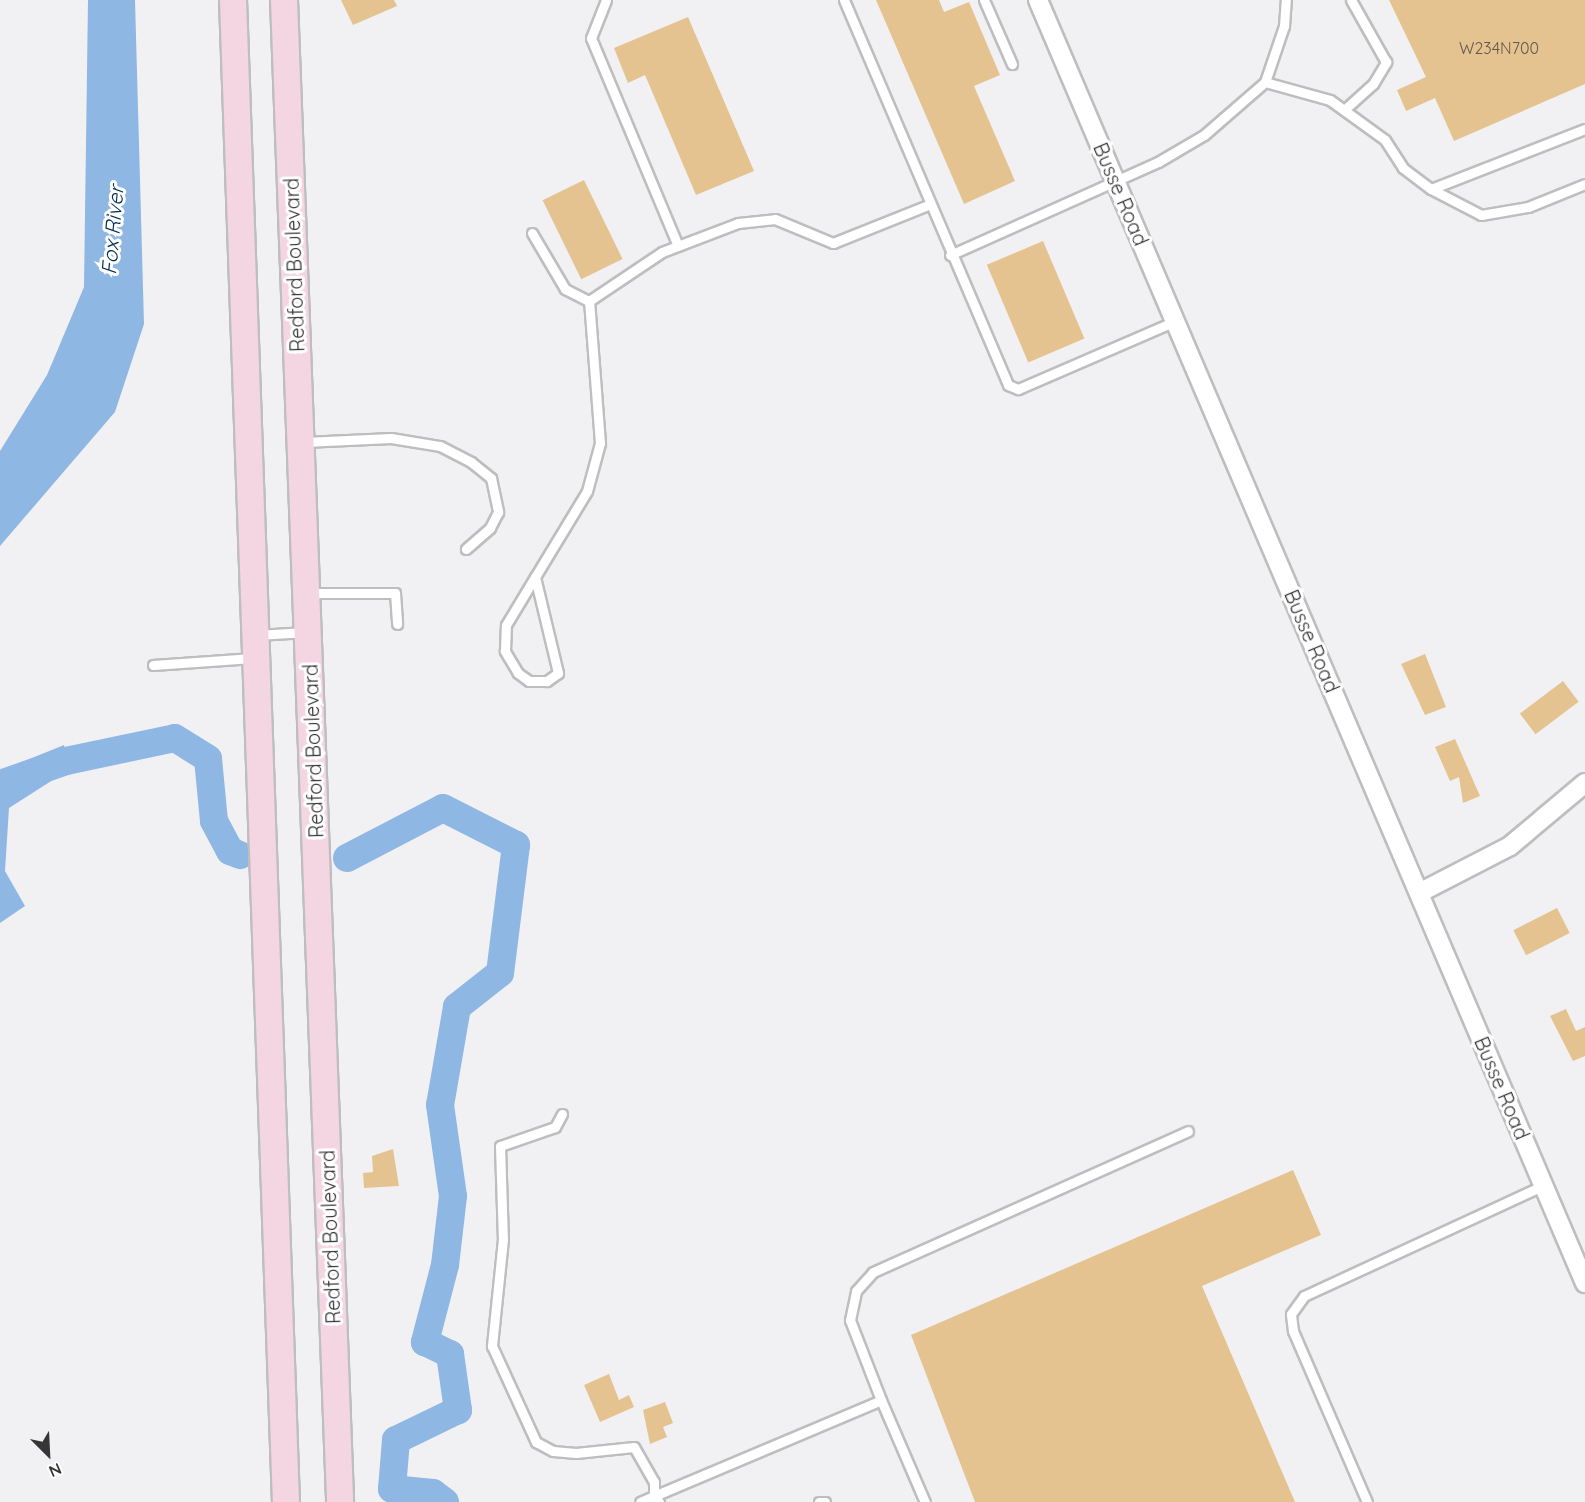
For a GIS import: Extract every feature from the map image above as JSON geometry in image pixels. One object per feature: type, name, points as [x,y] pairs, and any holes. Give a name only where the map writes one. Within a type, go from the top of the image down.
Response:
[{"type":"main road","points":[[233,0],[286,1502]]},
{"type":"main road","name":"Redford Boulevard","points":[[284,0],[340,1502]]},
{"type":"street","name":"Busse Road","points":[[1038,0],[1585,1282]]},
{"type":"street","points":[[1419,893],[1510,846],[1585,783]]},
{"type":"lane","points":[[606,0],[591,38],[678,246]]},
{"type":"lane","points":[[844,0],[928,205],[1008,385],[1018,389],[1175,321]]},
{"type":"lane","points":[[984,0],[1012,64]]},
{"type":"lane","points":[[950,255],[1185,147],[1265,82],[1284,26],[1286,0]]},
{"type":"lane","points":[[1344,110],[1373,84],[1386,62],[1351,0]]},
{"type":"lane","points":[[1265,82],[1330,100],[1385,140],[1403,168],[1431,189],[1481,215],[1528,207],[1585,184]]},
{"type":"lane","points":[[1431,189],[1585,129]]},
{"type":"lane","points":[[589,301],[678,246],[738,223],[775,219],[833,243],[928,205]]},
{"type":"lane","points":[[532,233],[565,289],[589,301]]},
{"type":"lane","points":[[535,577],[558,673],[547,681],[529,681],[518,673],[506,651],[506,625],[535,577],[587,491],[600,443],[589,301]]},
{"type":"lane","points":[[301,442],[391,438],[440,446],[471,462],[492,478],[498,512],[490,528],[466,549]]},
{"type":"lane","points":[[307,593],[395,592],[397,624]]},
{"type":"lane","points":[[153,664],[255,646],[308,632]]},
{"type":"lane","points":[[562,1114],[555,1127],[501,1146],[503,1239],[492,1346],[536,1442],[553,1451],[576,1453],[634,1447],[654,1482],[656,1499]]},
{"type":"lane","points":[[925,1502],[881,1400],[850,1320],[856,1291],[873,1272],[1188,1131]]},
{"type":"lane","points":[[1367,1502],[1293,1331],[1291,1314],[1304,1296],[1544,1185]]},
{"type":"lane","points":[[640,1502],[656,1499],[881,1400]]},
{"type":"lane","points":[[819,1502],[825,1502]]},
{"type":"water","name":"Fox River","points":[[88,0],[135,0],[144,324],[115,412],[0,546],[0,451],[47,375],[84,287]]},
{"type":"water","points":[[64,745],[70,769],[9,808],[5,871],[25,906],[0,923],[0,771]]},
{"type":"building","points":[[341,0],[394,0],[397,6],[353,25]]},
{"type":"building","points":[[876,0],[939,0],[944,12],[969,2],[1000,75],[974,86],[1015,181],[964,204]]},
{"type":"building","points":[[1389,0],[1585,0],[1585,84],[1454,141],[1435,98],[1406,111],[1397,90],[1426,77]]},
{"type":"building","points":[[688,17],[754,171],[696,195],[645,75],[628,83],[614,48]]},
{"type":"building","points":[[584,180],[623,259],[581,279],[543,200]]},
{"type":"building","points":[[1043,241],[1084,339],[1028,362],[987,265]]},
{"type":"building","points":[[1425,654],[1446,707],[1425,715],[1401,664]]},
{"type":"building","points":[[1563,681],[1579,702],[1536,734],[1520,713]]},
{"type":"building","points":[[1455,739],[1480,796],[1463,803],[1459,777],[1450,781],[1435,747]]},
{"type":"building","points":[[1557,908],[1570,933],[1526,955],[1513,930]]},
{"type":"building","points":[[1566,1009],[1576,1031],[1585,1027],[1585,1056],[1573,1061],[1550,1016]]},
{"type":"building","points":[[393,1149],[399,1186],[364,1188],[363,1173],[373,1172],[372,1156]]},
{"type":"building","points":[[1293,1170],[1321,1235],[1202,1286],[1295,1502],[975,1502],[911,1335]]},
{"type":"building","points":[[609,1374],[619,1400],[629,1395],[634,1407],[600,1422],[584,1385]]},
{"type":"building","points":[[665,1402],[673,1423],[663,1427],[667,1437],[650,1444],[643,1410]]},
{"type":"waterway","points":[[0,784],[66,761],[175,738],[208,759],[214,821],[230,851],[240,855]]},
{"type":"waterway","points":[[347,858],[443,808],[516,845],[500,973],[457,1007],[440,1105],[453,1196],[445,1265],[425,1342],[450,1354],[458,1410],[396,1440],[392,1489],[433,1493],[445,1502]]}]
